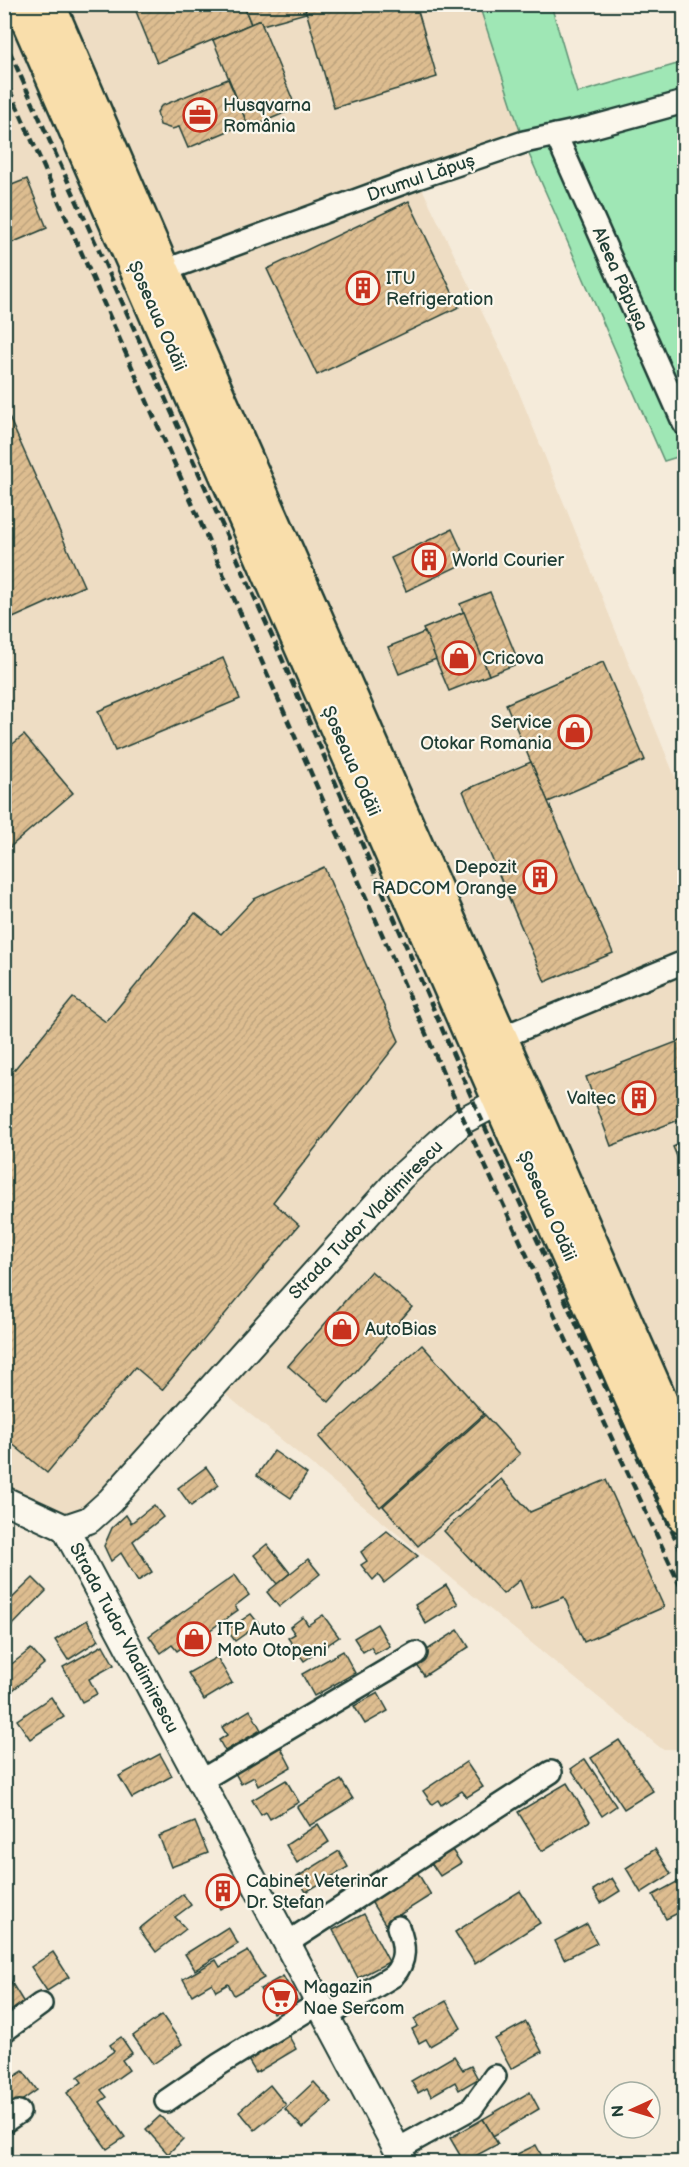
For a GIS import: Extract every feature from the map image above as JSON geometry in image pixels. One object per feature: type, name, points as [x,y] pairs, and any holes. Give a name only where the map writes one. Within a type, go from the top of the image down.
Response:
[{"type":"main road","name":"Șoseaua Odăii","points":[[21,4],[500,1101],[684,1516]]},
{"type":"main road","name":"Șoseaua Odăii","points":[[48,4],[163,271],[684,1455]]},
{"type":"street","name":"Drumul Lăpuș","points":[[163,271],[417,178],[556,135],[684,102]]},
{"type":"street","name":"Aleea Păpușa","points":[[556,135],[684,424]]},
{"type":"street","points":[[500,1038],[684,962]]},
{"type":"street","name":"Strada Tudor Vladimirescu","points":[[401,2156],[65,1528],[88,1520],[110,1501],[401,1177],[464,1120],[500,1101]]},
{"type":"street","points":[[4,1500],[65,1528]]},
{"type":"street","points":[[200,1780],[416,1653]]},
{"type":"street","points":[[287,1943],[551,1772]]},
{"type":"street","points":[[166,2101],[238,2052],[393,1976],[399,1970],[404,1947],[398,1927]]},
{"type":"street","points":[[4,2031],[41,2004]]},
{"type":"street","points":[[401,2156],[472,2108],[495,2076]]},
{"type":"shaded area","points":[[5,5],[479,5],[524,142],[417,178],[509,368],[684,799],[684,1749],[662,1749],[225,1394],[97,1532],[5,1489]]},
{"type":"green space","points":[[479,5],[551,5],[577,93],[684,62],[684,455],[664,461],[524,143]]},
{"type":"building","points":[[133,4],[243,4],[251,24],[157,63]]},
{"type":"building","points":[[243,4],[304,4],[306,13],[262,25],[260,20],[251,24]]},
{"type":"building","points":[[304,4],[416,4],[437,77],[334,108]]},
{"type":"building","points":[[260,20],[296,108],[249,128],[213,40]]},
{"type":"building","name":"Husqvarna România","points":[[228,79],[247,123],[188,148],[179,127],[172,129],[160,125],[157,112],[161,106]]},
{"type":"building","points":[[27,179],[47,228],[4,246],[4,188]]},
{"type":"building","name":"ITU Refrigeration","points":[[409,201],[459,307],[317,375],[267,269]]},
{"type":"building","points":[[4,406],[84,586],[4,622]]},
{"type":"building","name":"World Courier","points":[[452,529],[467,562],[406,591],[391,558]]},
{"type":"building","points":[[490,592],[519,663],[489,675],[460,604]]},
{"type":"building","points":[[464,612],[489,675],[449,691],[423,629]]},
{"type":"building","points":[[425,632],[436,659],[399,674],[388,647]]},
{"type":"building","points":[[223,658],[240,699],[115,751],[98,711]]},
{"type":"building","name":"Service Otokar Romania","points":[[603,662],[645,760],[548,802],[506,704]]},
{"type":"building","points":[[24,735],[73,793],[4,852],[4,751]]},
{"type":"building","name":"Depozit RADCOM Orange","points":[[531,762],[613,953],[545,982],[463,791]]},
{"type":"building","points":[[324,867],[399,1041],[273,1202],[299,1225],[162,1390],[135,1367],[47,1473],[4,1437],[4,1082],[73,998],[106,1022],[195,913],[221,934],[254,899]]},
{"type":"building","name":"Valtec","points":[[684,1039],[684,1118],[611,1146],[586,1077]]},
{"type":"building","points":[[684,1142],[684,1173],[673,1147]]},
{"type":"building","points":[[371,1271],[412,1307],[329,1402],[288,1366]]},
{"type":"building","points":[[422,1345],[484,1414],[380,1507],[319,1437]]},
{"type":"building","points":[[485,1415],[520,1454],[418,1546],[383,1506]]},
{"type":"building","points":[[274,1451],[307,1474],[291,1498],[257,1475]]},
{"type":"building","points":[[206,1467],[219,1485],[191,1506],[178,1488]]},
{"type":"building","points":[[501,1479],[530,1512],[606,1480],[664,1607],[584,1642],[564,1597],[532,1609],[520,1580],[503,1594],[444,1531]]},
{"type":"building","points":[[154,1505],[163,1517],[133,1541],[152,1572],[138,1581],[121,1553],[111,1561],[104,1546],[112,1528],[126,1515],[131,1523]]},
{"type":"building","points":[[387,1531],[418,1556],[384,1583],[378,1575],[373,1580],[361,1565],[367,1561],[361,1552]]},
{"type":"building","points":[[267,1544],[290,1573],[277,1584],[254,1555]]},
{"type":"building","points":[[308,1559],[320,1574],[279,1607],[267,1592]]},
{"type":"building","points":[[235,1575],[249,1595],[235,1606],[238,1610],[206,1633],[200,1625],[183,1638],[187,1644],[177,1651],[172,1645],[161,1653],[149,1636]]},
{"type":"building","points":[[33,1578],[46,1591],[10,1628],[4,1622],[4,1606]]},
{"type":"building","points":[[446,1585],[458,1604],[426,1624],[415,1605]]},
{"type":"building","points":[[251,1614],[259,1624],[235,1641],[227,1630]]},
{"type":"building","points":[[323,1615],[339,1637],[304,1661],[288,1638],[295,1634],[290,1627],[303,1617],[308,1625]]},
{"type":"building","points":[[87,1620],[99,1640],[68,1660],[55,1640]]},
{"type":"building","points":[[377,1624],[390,1646],[375,1654],[371,1647],[363,1652],[354,1638]]},
{"type":"building","points":[[458,1630],[469,1647],[424,1676],[413,1659]]},
{"type":"building","points":[[103,1645],[114,1665],[89,1679],[97,1694],[82,1702],[63,1667]]},
{"type":"building","points":[[31,1649],[44,1664],[13,1690],[4,1680],[4,1670]]},
{"type":"building","points":[[343,1651],[355,1673],[314,1696],[302,1674]]},
{"type":"building","points":[[217,1657],[232,1683],[204,1700],[188,1673]]},
{"type":"building","points":[[378,1693],[388,1711],[365,1724],[354,1706]]},
{"type":"building","points":[[51,1697],[64,1717],[30,1739],[17,1720]]},
{"type":"building","points":[[250,1710],[261,1730],[225,1751],[219,1740],[227,1735],[222,1727]]},
{"type":"building","points":[[619,1740],[653,1791],[624,1809],[591,1758]]},
{"type":"building","points":[[280,1746],[291,1767],[258,1786],[254,1777],[241,1784],[234,1771]]},
{"type":"building","points":[[160,1754],[172,1776],[132,1798],[119,1776]]},
{"type":"building","points":[[585,1759],[616,1806],[602,1816],[571,1769]]},
{"type":"building","points":[[466,1762],[483,1787],[467,1797],[462,1791],[441,1805],[438,1800],[432,1804],[423,1791]]},
{"type":"building","points":[[286,1780],[299,1802],[270,1819],[266,1812],[261,1815],[252,1800]]},
{"type":"building","points":[[341,1780],[353,1799],[309,1826],[297,1807]]},
{"type":"building","points":[[567,1783],[590,1821],[542,1851],[518,1812]]},
{"type":"building","points":[[195,1822],[208,1853],[171,1867],[159,1836]]},
{"type":"building","points":[[318,1824],[329,1842],[297,1863],[286,1845]]},
{"type":"building","points":[[450,1847],[461,1863],[440,1876],[429,1860]]},
{"type":"building","points":[[655,1849],[671,1874],[641,1893],[626,1868]]},
{"type":"building","points":[[339,1851],[348,1867],[306,1892],[297,1877]]},
{"type":"building","points":[[416,1870],[431,1895],[385,1924],[370,1900]]},
{"type":"building","name":"Cabinet Veterinar Dr. Stefan","points":[[227,1876],[239,1898],[220,1909],[208,1885]]},
{"type":"building","points":[[612,1878],[620,1891],[601,1903],[593,1890]]},
{"type":"building","points":[[684,1878],[684,1910],[666,1919],[653,1895]]},
{"type":"building","points":[[520,1891],[540,1923],[475,1964],[455,1932]]},
{"type":"building","points":[[183,1894],[191,1905],[175,1917],[186,1929],[156,1952],[139,1929]]},
{"type":"building","points":[[364,1914],[389,1962],[358,1978],[333,1930]]},
{"type":"building","points":[[587,1924],[597,1943],[564,1959],[555,1941]]},
{"type":"building","points":[[228,1927],[238,1944],[195,1970],[185,1954]]},
{"type":"building","points":[[248,1951],[264,1978],[234,1995],[228,1984],[216,1991],[212,1983],[192,1995],[183,1979],[216,1960],[220,1967]]},
{"type":"building","points":[[53,1952],[69,1977],[47,1991],[31,1967]]},
{"type":"building","name":"Magazin Nae Sercom","points":[[283,1976],[297,2000],[273,2013],[260,1989]]},
{"type":"building","points":[[8,1977],[26,2006],[4,2019],[4,1979]]},
{"type":"building","points":[[446,2001],[461,2028],[430,2046],[426,2039],[419,2043],[412,2029],[418,2026],[414,2019]]},
{"type":"building","points":[[162,2015],[182,2044],[153,2064],[133,2036]]},
{"type":"building","points":[[526,2022],[542,2052],[511,2069],[495,2039]]},
{"type":"building","points":[[286,2031],[296,2049],[256,2073],[245,2055]]},
{"type":"building","points":[[121,2037],[132,2053],[122,2060],[129,2070],[101,2090],[107,2097],[100,2102],[125,2137],[107,2149],[67,2093],[82,2082],[78,2077],[114,2051],[110,2045]]},
{"type":"building","points":[[454,2056],[463,2070],[471,2066],[478,2079],[459,2090],[455,2082],[431,2096],[427,2088],[418,2093],[411,2081]]},
{"type":"building","points":[[23,2071],[37,2090],[7,2111],[4,2083]]},
{"type":"building","points":[[314,2082],[332,2102],[303,2128],[285,2109]]},
{"type":"building","points":[[270,2085],[286,2105],[255,2130],[239,2111]]},
{"type":"building","points":[[530,2092],[539,2109],[493,2136],[483,2119]]},
{"type":"building","points":[[160,2116],[183,2139],[168,2154],[146,2129]]},
{"type":"building","points":[[483,2119],[498,2144],[464,2162],[450,2138]]},
{"type":"building","points":[[536,2145],[545,2162],[508,2162],[507,2159]]},
{"type":"railway","points":[[4,39],[276,645],[478,1112],[684,1557]]},
{"type":"railway","points":[[4,77],[464,1120],[684,1594]]},
{"type":"place","name":"Husqvarna România","points":[[200,115]]},
{"type":"place","name":"ITU Refrigeration","points":[[363,288]]},
{"type":"place","name":"World Courier","points":[[429,560]]},
{"type":"place","name":"Cricova","points":[[459,658]]},
{"type":"place","name":"Service Otokar Romania","points":[[575,732]]},
{"type":"place","name":"Depozit RADCOM Orange","points":[[540,877]]},
{"type":"place","name":"Valtec","points":[[639,1098]]},
{"type":"place","name":"AutoBias","points":[[342,1329]]},
{"type":"place","name":"ITP Auto Moto Otopeni","points":[[194,1639]]},
{"type":"place","name":"Cabinet Veterinar Dr. Stefan","points":[[223,1891]]},
{"type":"place","name":"Magazin Nae Sercom","points":[[280,1997]]}]
